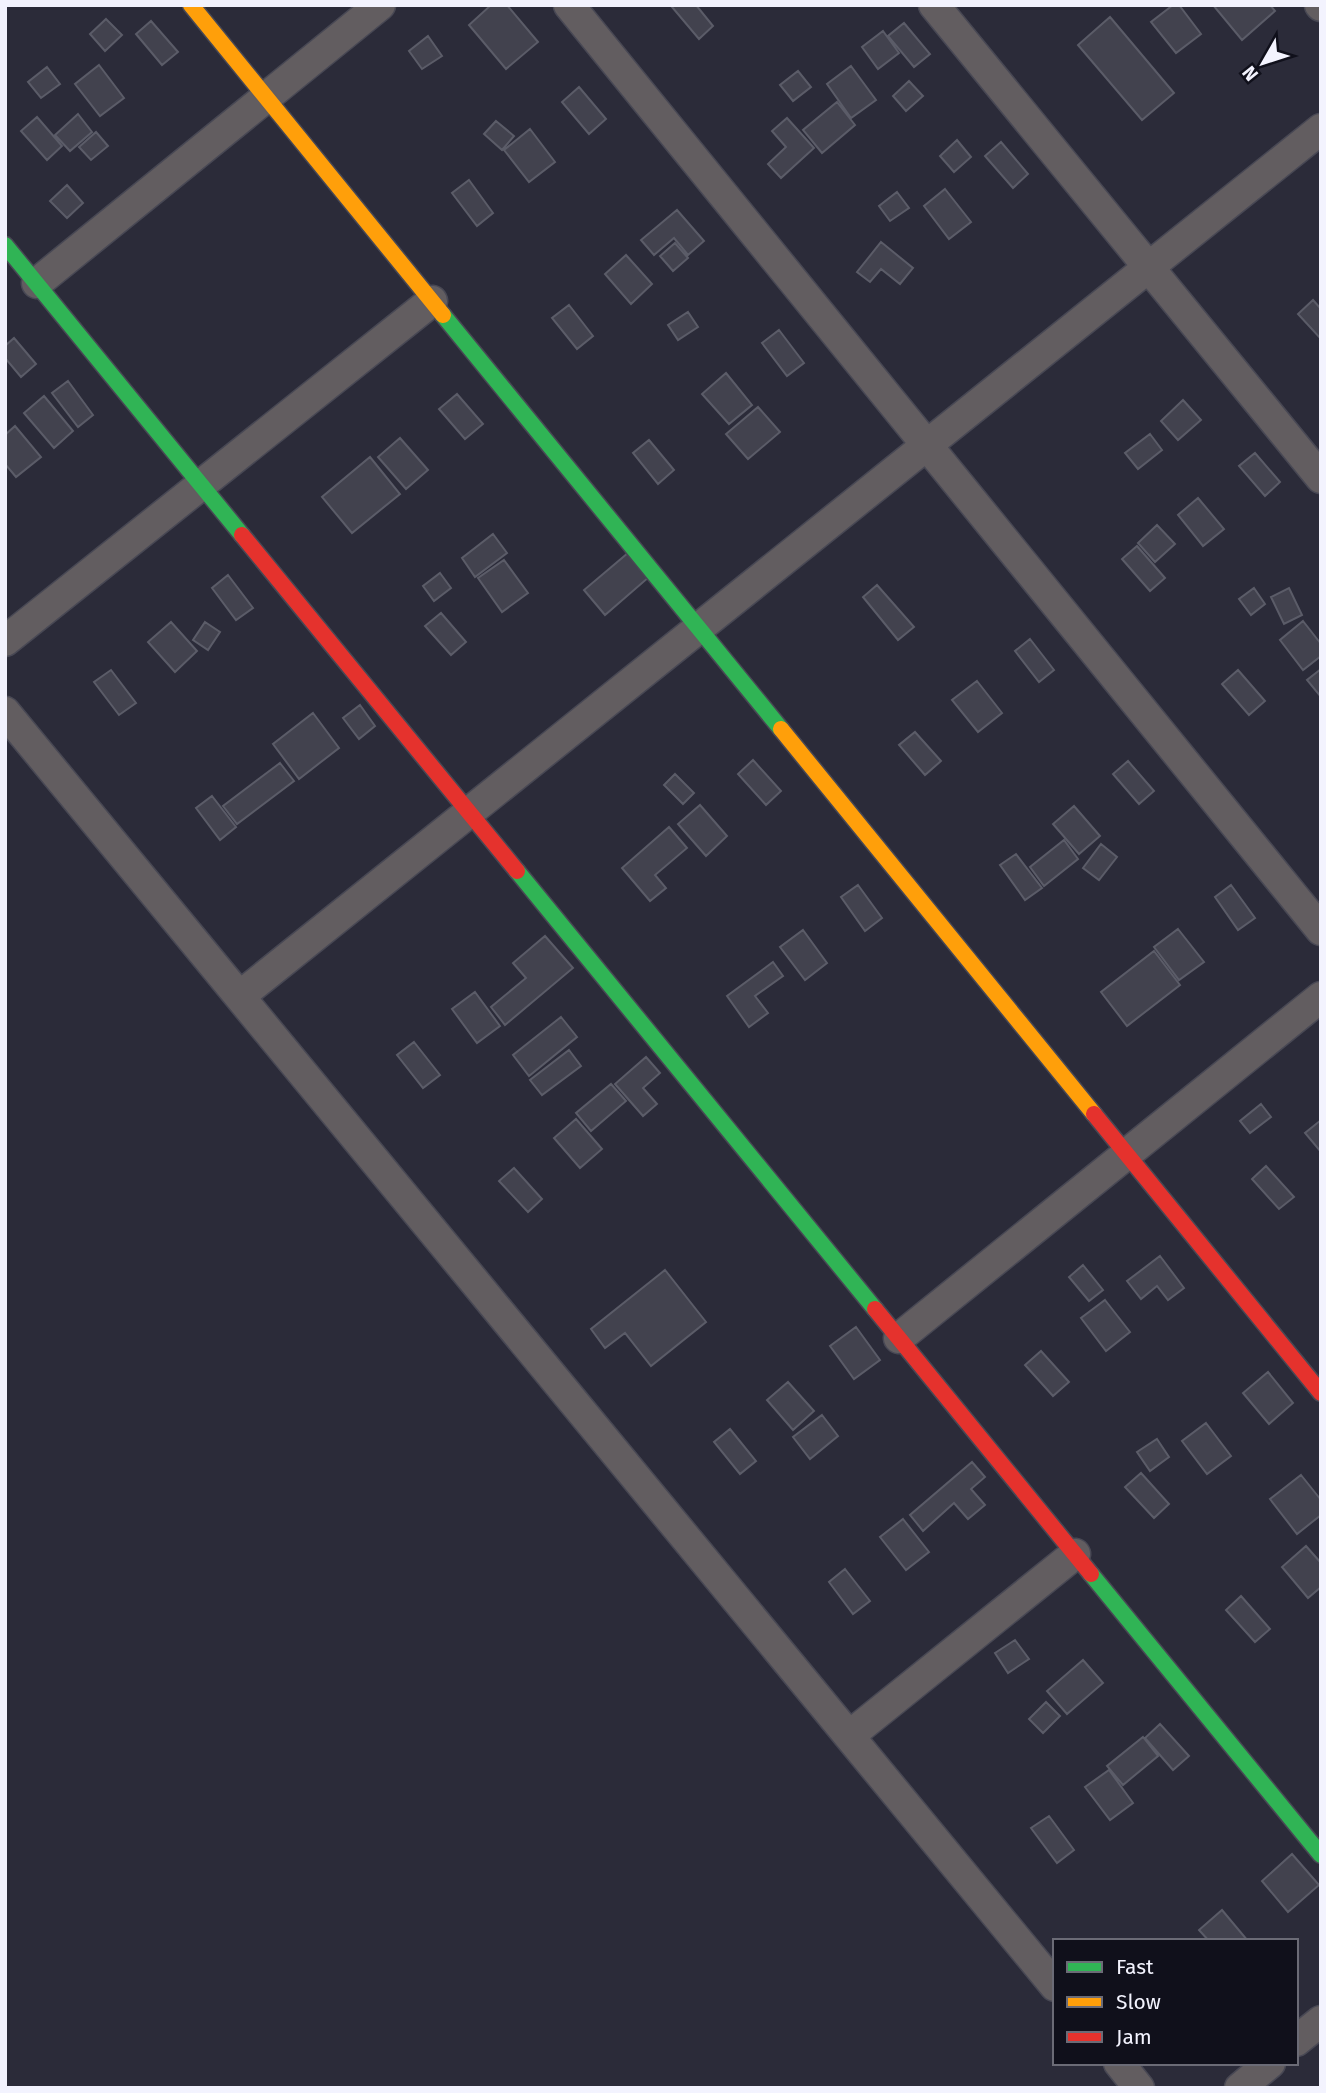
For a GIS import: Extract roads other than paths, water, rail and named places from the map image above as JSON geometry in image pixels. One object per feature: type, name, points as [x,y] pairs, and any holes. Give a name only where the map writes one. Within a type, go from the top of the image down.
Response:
[{"type":"street","points":[[191,5],[1321,1392]]},
{"type":"street","points":[[37,283],[380,5]]},
{"type":"street","points":[[569,5],[1321,930]]},
{"type":"street","points":[[934,5],[1321,478]]},
{"type":"street","points":[[240,996],[1321,129]]},
{"type":"street","points":[[5,244],[1321,1855]]},
{"type":"street","points":[[5,641],[432,301]]},
{"type":"street","points":[[5,712],[1053,1984]]},
{"type":"street","points":[[899,1338],[1321,997]]},
{"type":"street","points":[[849,1736],[1075,1554]]},
{"type":"street","points":[[1298,2039],[1321,2021]]},
{"type":"street","points":[[1121,2065],[1139,2088]]},
{"type":"street","points":[[1240,2088],[1268,2065]]}]
